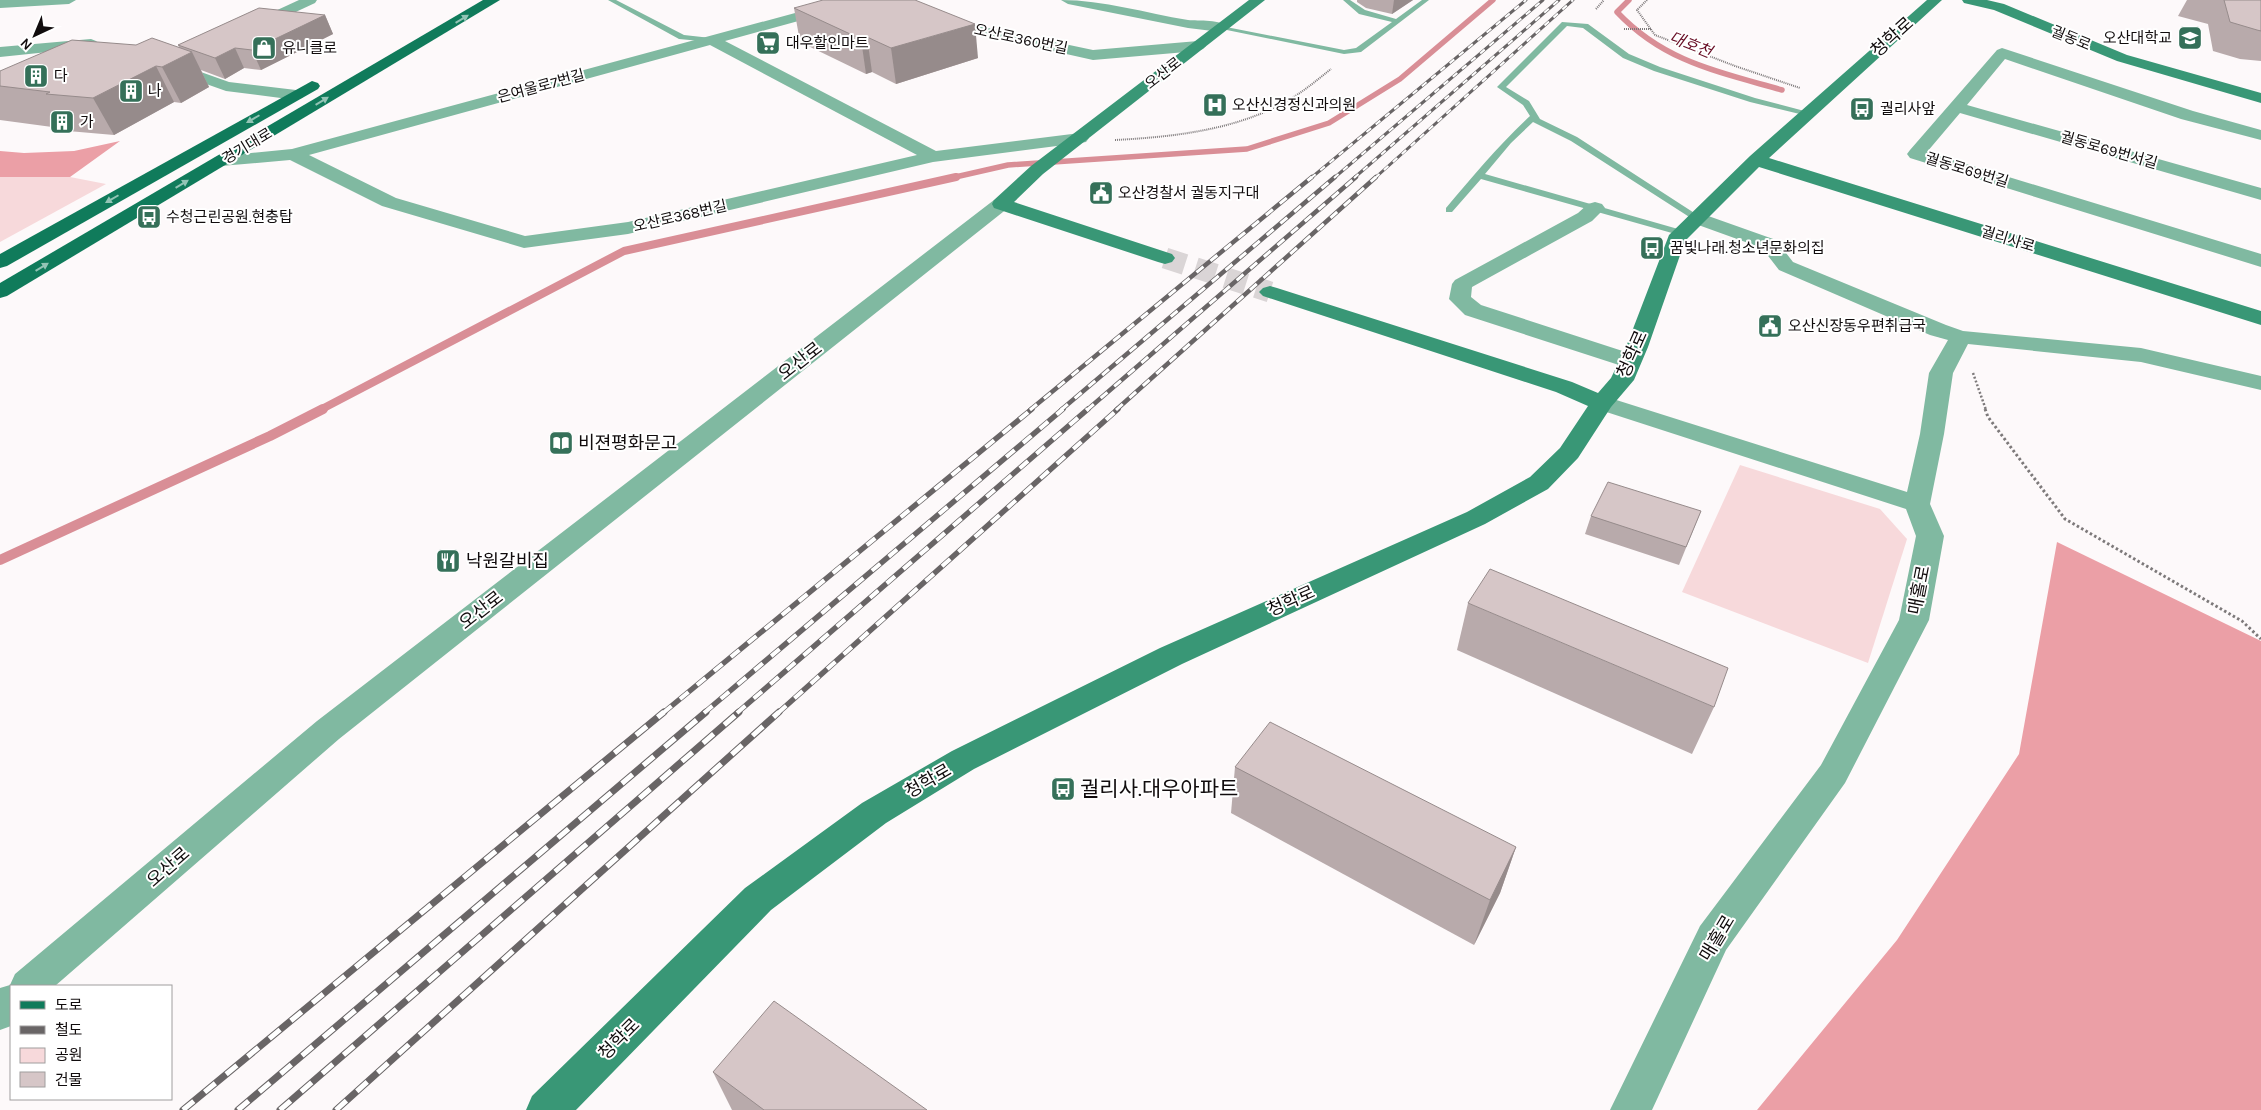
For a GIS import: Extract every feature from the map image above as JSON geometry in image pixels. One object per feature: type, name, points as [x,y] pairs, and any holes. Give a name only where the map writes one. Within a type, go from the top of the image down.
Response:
[{"type":"main road","points":[[404,33],[463,0]]},
{"type":"main road","name":"경기대로","points":[[0,292],[493,0]]},
{"type":"main road","name":"경기대로","points":[[0,262],[329,76]]},
{"type":"street","points":[[0,4],[69,0]]},
{"type":"street","points":[[239,33],[310,0]]},
{"type":"street","points":[[1068,0],[1188,24],[1221,28]]},
{"type":"street","name":"오산로","points":[[29,985],[328,730],[1001,204],[1038,170],[1258,0]]},
{"type":"street","name":"청학로","points":[[547,1110],[758,899],[874,813],[963,760],[1171,656],[1476,518],[1539,483],[1569,453],[1602,403],[1622,380],[1676,239],[1756,160],[1935,0]]},
{"type":"street","name":"궐동로","points":[[1969,0],[2000,7],[2122,58],[2261,98]]},
{"type":"street","name":"은여울로7번길","points":[[221,161],[293,154],[710,40],[857,2]]},
{"type":"street","name":"오산로360번길","points":[[928,19],[1093,55],[1198,46]]},
{"type":"street","points":[[710,40],[933,157]]},
{"type":"street","points":[[0,52],[105,43]]},
{"type":"street","name":"궐동로69번길","points":[[2254,128],[2187,115],[2002,54],[1916,154],[2261,261]]},
{"type":"street","points":[[187,58],[164,64],[226,86],[296,95]]},
{"type":"street","name":"궐동로69번서길","points":[[1957,107],[2261,194]]},
{"type":"street","name":"오산로368번길","points":[[293,154],[389,202],[524,242],[628,228],[933,157],[1074,142]]},
{"type":"street","name":"궐리사로","points":[[1756,160],[2261,318]]},
{"type":"street","points":[[1001,204],[1165,258]]},
{"type":"street","points":[[1595,208],[1585,217],[1462,284],[1460,299],[1473,310],[1630,361]]},
{"type":"street","points":[[1697,218],[1770,244],[1786,266],[1938,330],[1961,337],[2141,355],[2261,383]]},
{"type":"street","points":[[1270,292],[1564,387],[1602,403],[1917,504],[1932,434],[1941,373],[1961,337]]},
{"type":"street","name":"매홀로","points":[[1631,1110],[1713,938],[1834,774],[1914,620],[1930,536],[1917,504]]},
{"type":"street","points":[[0,1012],[10,1003]]},
{"type":"lane","points":[[611,0],[682,37],[710,40]]},
{"type":"lane","points":[[1346,0],[1362,12],[1398,21]]},
{"type":"lane","points":[[1221,28],[1344,52],[1358,50],[1426,0]]},
{"type":"lane","points":[[1697,218],[1574,139],[1537,121],[1526,103],[1502,87],[1565,24],[1585,26],[1626,56],[1657,69],[1734,95],[1808,113]]},
{"type":"lane","points":[[1449,210],[1478,175],[1534,116]]},
{"type":"lane","points":[[1478,175],[1682,233]]},
{"type":"path","points":[[1648,0],[1637,10],[1655,35],[1735,66],[1826,96]]},
{"type":"path","points":[[1640,29],[1651,29]]},
{"type":"path","points":[[1074,142],[1132,140],[1213,127],[1253,115],[1286,101],[1358,50]]},
{"type":"path","points":[[1961,337],[1988,417],[2066,519],[2242,621],[2261,639]]},
{"type":"green space","points":[[0,177],[70,177],[106,184],[0,242]]},
{"type":"green space","points":[[1740,465],[1880,509],[1907,539],[1868,663],[1682,592]]},
{"type":"shaded area","points":[[120,141],[70,177],[0,177],[0,151],[24,153],[74,151]]},
{"type":"shaded area","points":[[2057,542],[2261,641],[2261,1110],[1757,1110],[1897,940],[2019,754]]},
{"type":"building","points":[[823,0],[915,0],[975,24],[891,48],[867,37],[861,39],[794,8]]},
{"type":"building","points":[[2224,0],[2261,0],[2261,31],[2230,22]]},
{"type":"building","points":[[259,8],[325,15],[252,50],[235,48],[215,58],[178,45]]},
{"type":"building","points":[[152,38],[192,52],[162,67],[156,66],[93,98],[46,94],[50,92],[0,86],[0,71],[72,40],[136,45]]},
{"type":"building","points":[[1608,482],[1701,511],[1686,547],[1591,516]]},
{"type":"building","points":[[1490,569],[1728,668],[1714,707],[1468,603]]},
{"type":"building","points":[[1270,722],[1516,847],[1490,900],[1235,767]]},
{"type":"building","points":[[774,1001],[927,1110],[764,1110],[713,1072]]},
{"type":"waterway","points":[[951,178],[1008,165],[1247,149],[1329,123],[1400,79],[1493,0]]},
{"type":"waterway","name":"대호천","points":[[1629,0],[1617,12],[1654,43],[1673,54],[1714,71],[1782,90]]},
{"type":"waterway","points":[[320,410],[624,251],[956,177]]},
{"type":"waterway","points":[[0,560],[270,436],[323,409]]},
{"type":"tunnel","points":[[1165,258],[1270,292]]},
{"type":"railway","points":[[1311,178],[1526,0]]},
{"type":"railway","points":[[1334,178],[1543,0]]},
{"type":"railway","points":[[1354,178],[1559,0]]},
{"type":"railway","points":[[1375,178],[1573,0]]},
{"type":"railway","points":[[1030,410],[1312,177]]},
{"type":"railway","points":[[1061,410],[1335,177]]},
{"type":"railway","points":[[1087,410],[1356,177]]},
{"type":"railway","points":[[1116,410],[1376,177]]},
{"type":"railway","points":[[663,713],[1032,409]]},
{"type":"railway","points":[[704,713],[1063,409]]},
{"type":"railway","points":[[737,713],[1088,409]]},
{"type":"railway","points":[[778,713],[1118,409]]},
{"type":"railway","points":[[183,1110],[664,712]]},
{"type":"railway","points":[[238,1110],[706,712]]},
{"type":"railway","points":[[280,1110],[739,712]]},
{"type":"railway","points":[[336,1110],[779,712]]},
{"type":"place","name":"오산대학교","points":[[2190,38]]},
{"type":"place","name":"대우할인마트","points":[[768,43]]},
{"type":"place","name":"유니클로","points":[[264,48]]},
{"type":"place","name":"다","points":[[36,76]]},
{"type":"place","name":"나","points":[[131,91]]},
{"type":"place","name":"오산신경정신과의원","points":[[1215,105]]},
{"type":"place","name":"궐리사앞","points":[[1862,109]]},
{"type":"place","name":"가","points":[[62,122]]},
{"type":"place","name":"오산경찰서 궐동지구대","points":[[1101,193]]},
{"type":"place","name":"수청근린공원.현충탑","points":[[149,217]]},
{"type":"place","name":"꿈빛나래.청소년문화의집","points":[[1652,248]]},
{"type":"place","name":"오산신장동우편취급국","points":[[1770,326]]},
{"type":"place","name":"비젼평화문고","points":[[561,443]]},
{"type":"place","name":"낙원갈비집","points":[[448,561]]},
{"type":"place","name":"궐리사.대우아파트","points":[[1063,789]]}]
